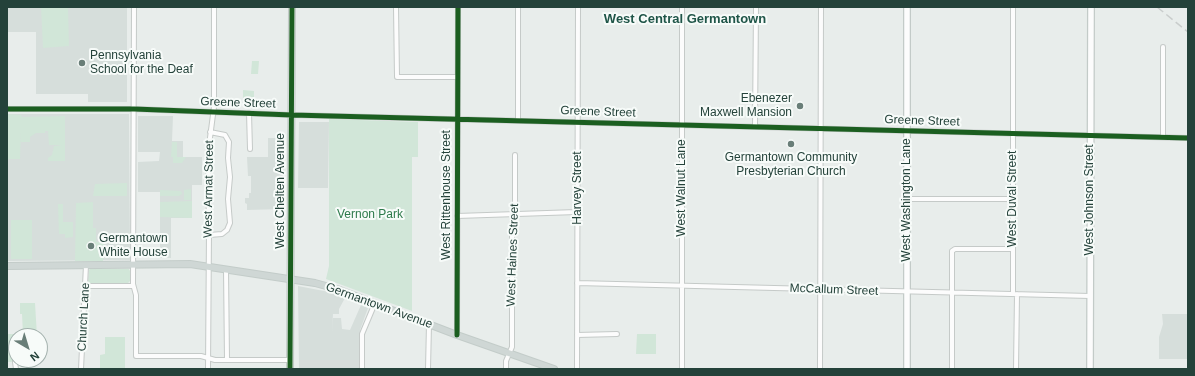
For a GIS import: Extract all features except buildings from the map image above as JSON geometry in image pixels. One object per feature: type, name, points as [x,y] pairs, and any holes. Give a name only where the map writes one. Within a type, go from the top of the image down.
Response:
[{"type":"main road","name":"Germantown Avenue","points":[[7,266],[184,264],[291,279],[326,286],[457,335],[554,369]]},
{"type":"street","points":[[134,7],[133,264],[136,295],[136,356],[201,356],[215,360],[290,360]]},
{"type":"street","name":"West Armat Street","points":[[208,369],[208,153],[213,112],[214,7]]},
{"type":"street","name":"West Chelten Avenue","points":[[290,369],[292,7]]},
{"type":"street","points":[[396,7],[397,77],[457,77]]},
{"type":"street","name":"West Rittenhouse Street","points":[[457,335],[458,7]]},
{"type":"street","points":[[518,7],[518,120]]},
{"type":"street","name":"Harvey Street","points":[[577,369],[578,7]]},
{"type":"street","name":"West Walnut Lane","points":[[682,7],[682,369]]},
{"type":"street","points":[[755,126],[756,7]]},
{"type":"street","points":[[820,7],[820,369]]},
{"type":"street","name":"West Washington Lane","points":[[907,7],[908,369]]},
{"type":"street","name":"West Duval Street","points":[[1013,7],[1012,249],[1015,294],[1016,369]]},
{"type":"street","name":"West Johnson Street","points":[[1090,369],[1091,7]]},
{"type":"street","points":[[1163,47],[1163,137]]},
{"type":"street","name":"Greene Street","points":[[7,109],[134,109],[292,115],[457,118],[1188,138]]},
{"type":"street","points":[[249,113],[250,149]]},
{"type":"street","points":[[209,235],[220,235],[223,233],[228,228],[230,220],[228,199],[230,177],[229,140],[222,134],[210,132]]},
{"type":"street","name":"West Haines Street","points":[[506,369],[506,361],[512,348],[512,222],[515,210],[515,155]]},
{"type":"street","points":[[907,200],[1012,199]]},
{"type":"street","points":[[457,216],[577,212]]},
{"type":"street","points":[[952,369],[953,250],[1012,249]]},
{"type":"street","name":"Church Lane","points":[[81,369],[86,265]]},
{"type":"street","points":[[226,269],[227,360]]},
{"type":"street","name":"McCallum Street","points":[[577,283],[1090,296]]},
{"type":"street","points":[[85,286],[134,286]]},
{"type":"street","points":[[362,369],[362,334],[374,303]]},
{"type":"street","points":[[428,369],[429,324]]},
{"type":"street","points":[[577,335],[617,334]]},
{"type":"shaded area","name":"Pennsylvania School for the Deaf","points":[[7,7],[127,7],[127,102],[88,102],[88,94],[36,94],[36,32],[7,32]]},
{"type":"shaded area","points":[[7,114],[129,114],[130,260],[7,261]]},
{"type":"shaded area","points":[[138,116],[173,116],[172,141],[183,141],[183,157],[202,157],[202,185],[192,185],[192,218],[171,218],[171,258],[160,258],[160,192],[138,192],[138,162],[159,161],[160,152],[138,152]]},
{"type":"shaded area","points":[[299,122],[329,122],[328,188],[298,188]]},
{"type":"shaded area","points":[[268,138],[283,138],[284,209],[247,210],[245,198],[249,198],[249,193],[251,193],[251,176],[248,176],[247,157],[268,157]]},
{"type":"shaded area","points":[[298,286],[329,292],[345,298],[339,309],[339,314],[333,314],[332,332],[333,318],[341,318],[342,329],[350,330],[361,305],[368,308],[360,330],[359,369],[299,369]]},
{"type":"shaded area","points":[[1162,314],[1188,314],[1188,359],[1159,359],[1159,337],[1163,324]]},
{"type":"green space","points":[[41,7],[68,7],[69,46],[43,48]]},
{"type":"green space","points":[[252,61],[259,61],[258,74],[251,74]]},
{"type":"green space","points":[[243,90],[254,91],[254,100],[243,100]]},
{"type":"green space","points":[[7,114],[21,115],[22,117],[65,116],[65,161],[48,161],[48,158],[52,155],[54,146],[63,145],[49,145],[48,131],[45,131],[45,133],[36,133],[30,137],[30,142],[21,142],[21,132],[20,159],[7,159]]},
{"type":"green space","name":"Vernon Park","points":[[329,119],[418,122],[418,157],[412,157],[412,311],[326,279],[329,266]]},
{"type":"green space","points":[[172,142],[177,142],[177,157],[186,157],[182,163],[173,163],[173,157],[171,157]]},
{"type":"green space","points":[[127,183],[127,196],[93,196],[95,184]]},
{"type":"green space","points":[[191,189],[191,200],[184,200],[184,190]]},
{"type":"green space","points":[[160,190],[181,191],[182,194],[179,196],[160,196]]},
{"type":"green space","points":[[192,201],[192,218],[160,217],[160,202]]},
{"type":"green space","name":"Germantown White House","points":[[93,202],[93,228],[96,228],[96,242],[104,242],[103,261],[75,261],[76,203]]},
{"type":"green space","points":[[58,204],[63,204],[63,222],[73,222],[73,237],[65,238],[65,234],[59,234]]},
{"type":"green space","points":[[11,220],[32,220],[32,259],[11,259]]},
{"type":"green space","points":[[90,269],[129,269],[130,281],[127,284],[89,283]]},
{"type":"green space","points":[[20,303],[35,303],[37,328],[23,328],[22,314],[20,314]]},
{"type":"green space","points":[[7,334],[8,362],[7,362]]},
{"type":"green space","points":[[637,334],[656,334],[656,354],[636,354]]},
{"type":"green space","points":[[105,337],[125,337],[125,369],[100,369],[100,355],[105,354]]},
{"type":"railway","points":[[1157,7],[1188,32]]},
{"type":"cycle path","points":[[290,369],[292,7]]},
{"type":"cycle path","points":[[457,335],[458,7]]},
{"type":"cycle path","points":[[7,109],[134,109],[292,115],[1188,138]]},
{"type":"place","name":"Pennsylvania School for the Deaf","points":[[82,63]]},
{"type":"place","name":"Ebenezer Maxwell Mansion","points":[[800,106]]},
{"type":"place","name":"Germantown Community Presbyterian Church","points":[[791,144]]},
{"type":"place","name":"Germantown White House","points":[[91,246]]},
{"type":"district","name":"West Central Germantown","points":[[685,19]]}]
